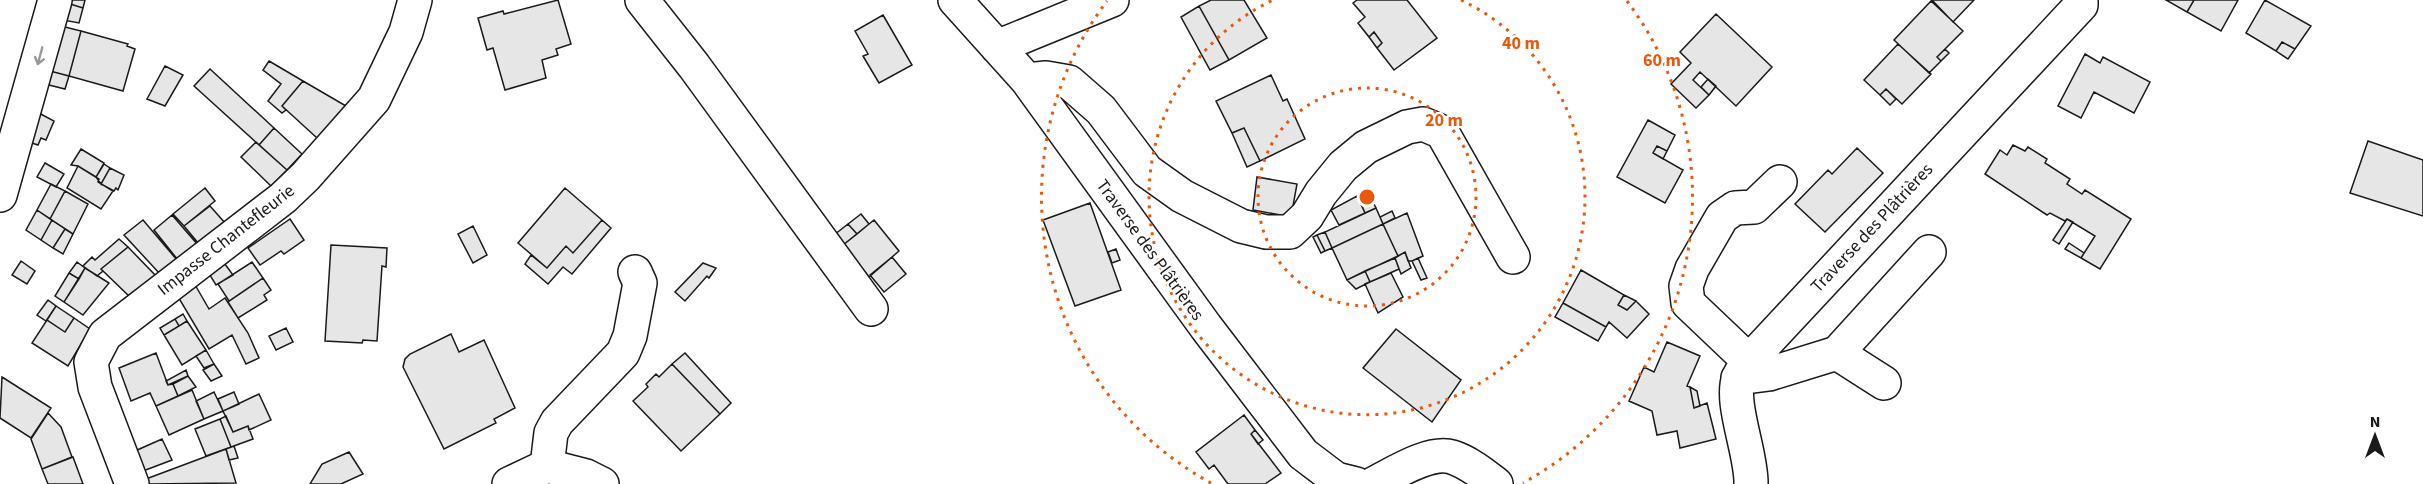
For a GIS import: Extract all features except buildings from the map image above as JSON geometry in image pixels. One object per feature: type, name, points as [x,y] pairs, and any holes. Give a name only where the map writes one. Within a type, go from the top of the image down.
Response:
[{"type":"street","points":[[0,195],[55,0]]},
{"type":"street","name":"Impasse Chantefleurie","points":[[132,484],[95,387],[91,362],[105,335],[283,198],[304,177],[374,99],[406,32],[415,0]]},
{"type":"street","points":[[642,0],[701,75],[871,309]]},
{"type":"street","name":"Traverse des Plâtrières","points":[[955,0],[1027,80],[1206,327],[1303,454],[1336,478],[1356,484]]},
{"type":"street","points":[[997,47],[1112,0]]},
{"type":"street","name":"Traverse des Plâtrières","points":[[1744,369],[2022,69],[2080,5],[2081,0]]},
{"type":"street","points":[[1027,80],[1046,78],[1069,82],[1101,110],[1147,171],[1182,196],[1241,226],[1266,232],[1290,232],[1307,216],[1321,193],[1343,166],[1366,147],[1407,127],[1423,124],[1442,132],[1513,257]]},
{"type":"street","points":[[1780,182],[1754,207],[1735,208],[1722,217],[1692,269],[1686,286],[1688,303],[1744,369],[1769,374],[1837,353],[1929,252]]},
{"type":"street","points":[[547,466],[551,433],[557,422],[623,353],[630,336],[639,283],[635,272]]},
{"type":"street","points":[[1837,353],[1884,383]]},
{"type":"street","points":[[1744,369],[1737,402],[1751,470],[1751,484]]},
{"type":"street","points":[[1373,484],[1426,458],[1451,456],[1496,484]]},
{"type":"street","points":[[508,484],[547,466],[586,476],[602,484]]}]
